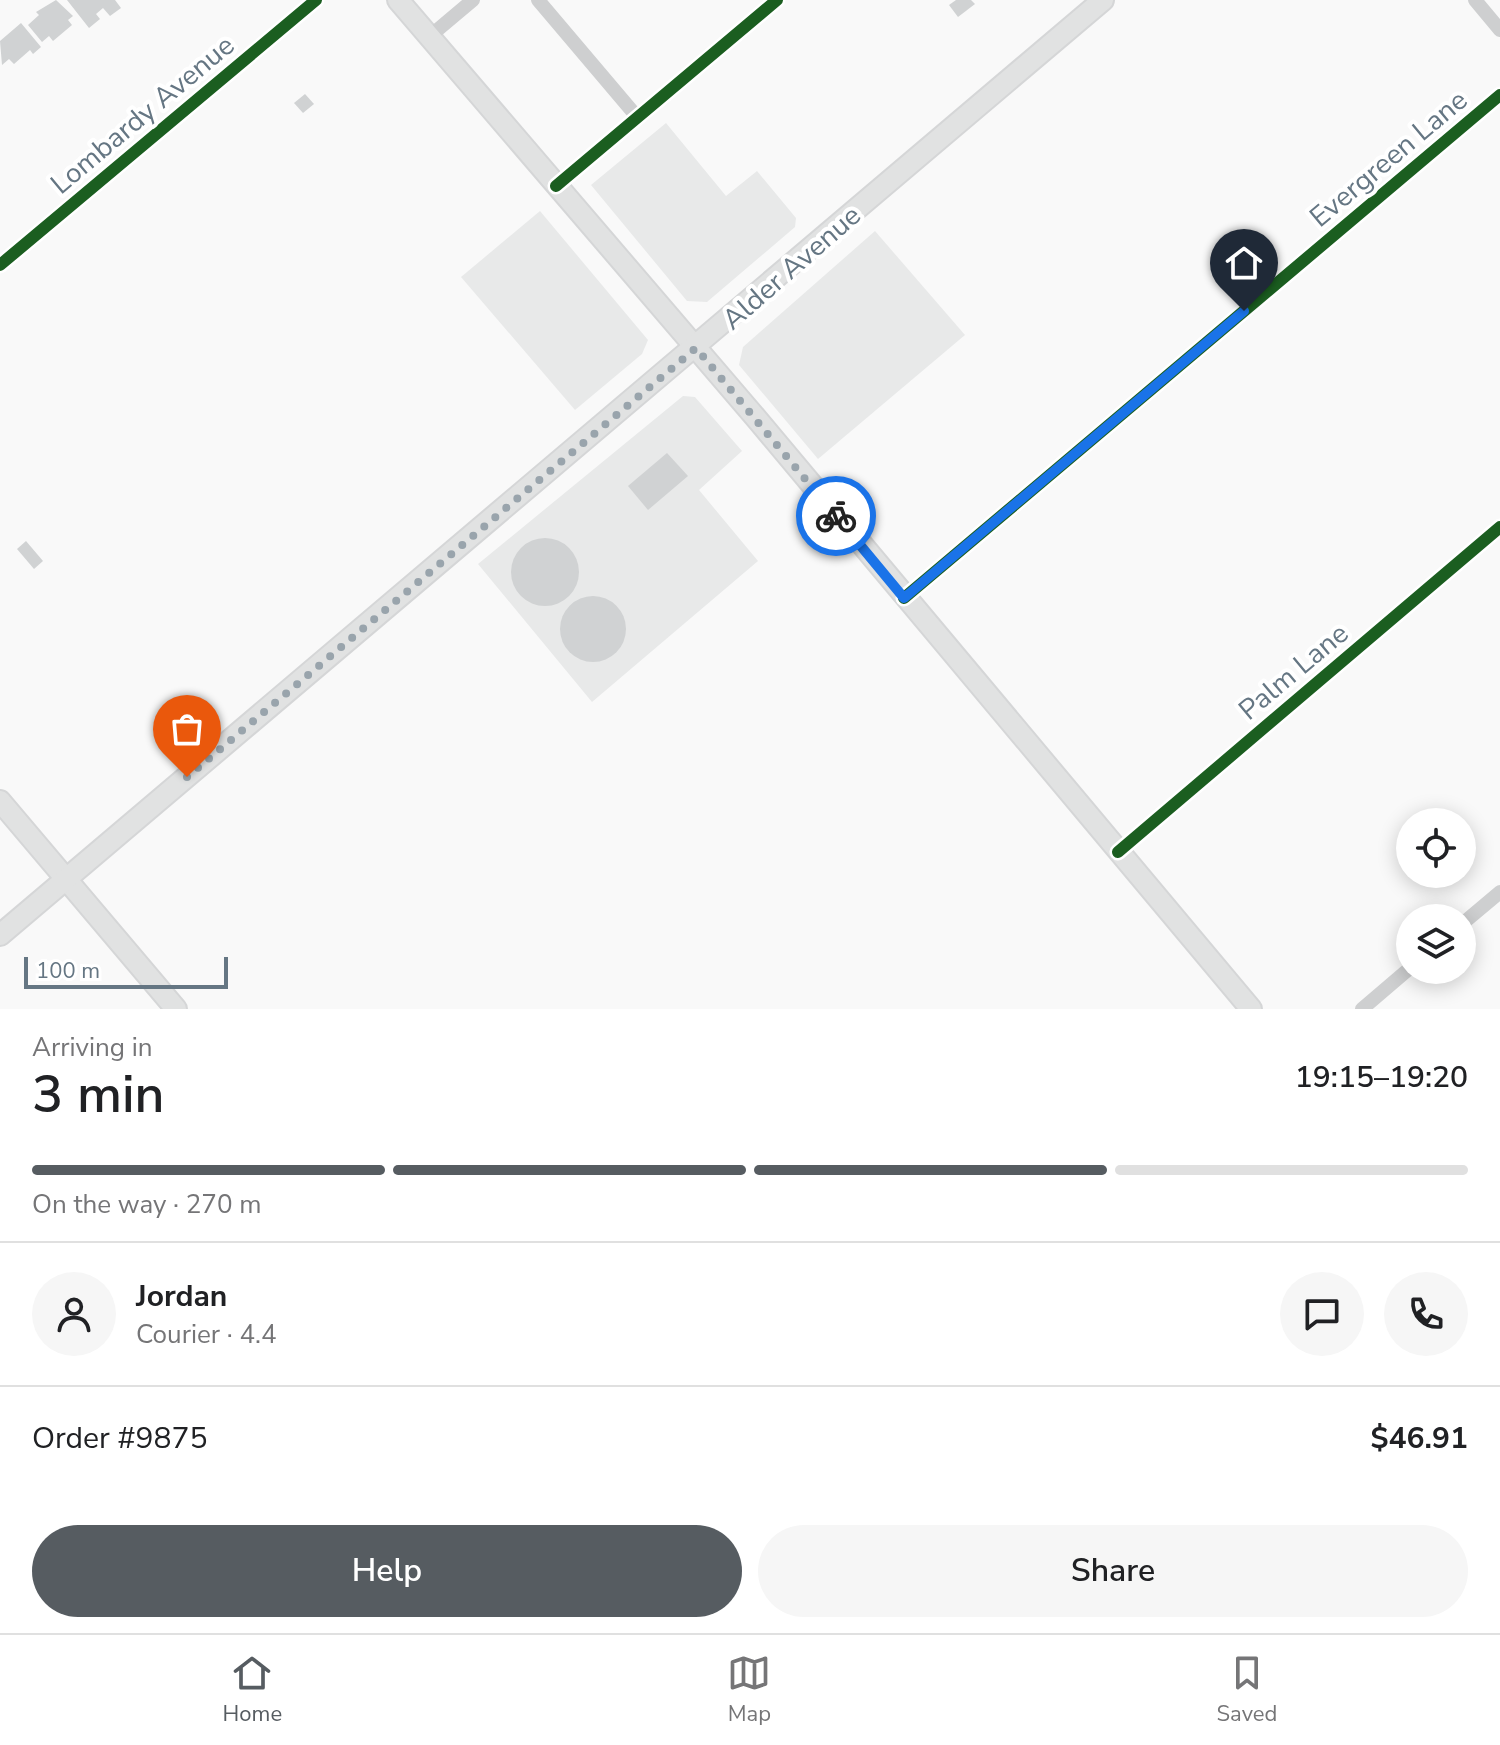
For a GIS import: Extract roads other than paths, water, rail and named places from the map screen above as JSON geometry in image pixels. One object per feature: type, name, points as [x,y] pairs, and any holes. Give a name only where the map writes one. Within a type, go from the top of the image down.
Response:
[{"type":"main road","points":[[398,0],[696,348],[1251,1009]]},
{"type":"main road","name":"Alder Avenue","points":[[0,935],[1103,0]]},
{"type":"main road","points":[[0,801],[176,1009]]},
{"type":"street","name":"Lombardy Avenue","points":[[0,265],[316,0]]},
{"type":"street","points":[[429,37],[473,0]]},
{"type":"street","points":[[538,0],[638,118]]},
{"type":"street","points":[[556,186],[777,0]]},
{"type":"street","points":[[1475,0],[1500,30]]},
{"type":"street","name":"Evergreen Lane","points":[[904,598],[1500,95]]},
{"type":"street","name":"Palm Lane","points":[[1118,852],[1500,527]]},
{"type":"street","points":[[1476,915],[1497,902]]},
{"type":"street","points":[[1362,1009],[1396,980]]}]
